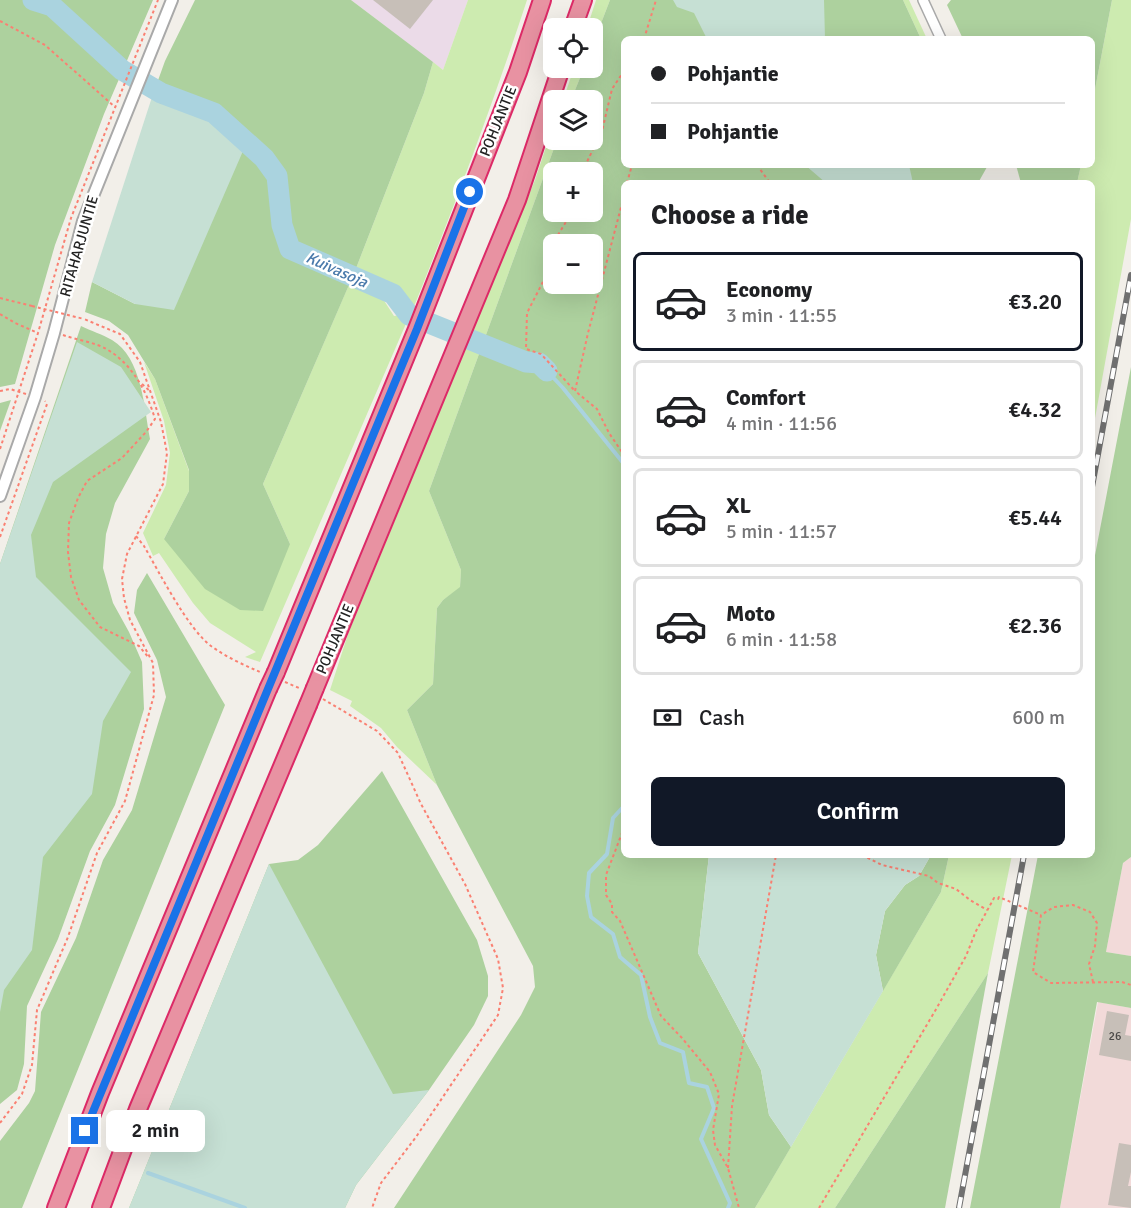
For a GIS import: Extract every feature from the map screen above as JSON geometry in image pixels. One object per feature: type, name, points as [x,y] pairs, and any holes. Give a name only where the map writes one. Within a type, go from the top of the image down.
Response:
[{"type":"highway","name":"POHJANTIE","points":[[56,1208],[100,1093],[417,329],[518,72],[542,0]]},
{"type":"highway","points":[[577,18],[583,0]]},
{"type":"highway","name":"POHJANTIE","points":[[101,1208],[138,1109],[517,200],[558,78]]},
{"type":"street","name":"RITAHARJUNTIE","points":[[0,496],[35,397],[83,221],[172,0]]},
{"type":"street","points":[[923,0],[940,36]]},
{"type":"path","points":[[0,21],[45,45],[115,107],[158,0]]},
{"type":"path","points":[[645,36],[656,0]]},
{"type":"path","points":[[587,162],[602,131],[612,89],[621,76]]},
{"type":"path","points":[[575,391],[621,207]]},
{"type":"path","points":[[566,222],[550,248],[551,266],[527,314],[526,349],[541,354],[575,391],[597,409],[621,451]]},
{"type":"path","points":[[0,298],[84,319],[120,334],[140,362],[161,422],[167,453],[163,484],[127,554],[124,565],[124,598],[130,620],[153,663],[154,695],[125,801],[97,853],[68,937],[37,1010],[32,1065],[22,1094],[0,1123]]},
{"type":"path","points":[[0,314],[38,333]]},
{"type":"path","points":[[54,333],[107,349],[122,360],[151,392]]},
{"type":"path","points":[[140,382],[148,396],[155,419],[122,458],[87,482],[78,498],[69,523],[68,552],[71,577],[79,600],[100,627],[139,645],[153,663]]},
{"type":"path","points":[[0,392],[10,389],[20,391],[0,449]]},
{"type":"path","points":[[136,536],[198,633],[210,646],[238,662],[338,707],[377,731],[398,753],[421,804],[465,884],[498,959],[503,988],[498,1016],[416,1137],[381,1183],[372,1208]]},
{"type":"path","points":[[621,836],[606,875],[606,895],[612,904],[612,912],[620,921],[627,942],[643,972],[661,1016],[710,1072],[719,1094],[713,1130],[716,1145],[728,1168],[739,1208]]},
{"type":"path","points":[[728,1168],[732,1106],[775,858]]},
{"type":"path","points":[[868,858],[882,865],[928,876],[938,883],[956,889],[987,910]]},
{"type":"path","points":[[819,1208],[966,956],[994,898],[999,897],[1041,915]]},
{"type":"path","points":[[1041,915],[1054,907],[1073,905],[1090,912],[1097,923],[1095,946],[1089,964],[1093,982]]},
{"type":"path","points":[[1041,915],[1033,972],[1051,983],[1122,982],[1131,985]]},
{"type":"shaded area","points":[[351,0],[468,0],[443,70]]},
{"type":"shaded area","points":[[1131,857],[1131,956],[1106,952],[1123,863]]},
{"type":"shaded area","points":[[1098,1002],[1131,1008],[1131,1208],[1060,1208]]},
{"type":"green space","points":[[0,0],[153,0],[104,114],[55,245],[15,384],[0,387]]},
{"type":"green space","points":[[195,0],[351,0],[433,62],[424,93],[355,271],[263,484],[290,544],[263,611],[240,610],[205,589],[164,539],[189,491],[189,470],[155,379],[128,335],[109,321],[85,312],[92,282],[135,304],[160,104],[152,97],[165,61]]},
{"type":"green space","points":[[468,0],[527,0],[473,155],[413,309],[405,305],[396,292],[355,271],[424,93],[433,62],[443,70]]},
{"type":"green space","points":[[596,0],[610,0],[603,18],[590,18]]},
{"type":"green space","points":[[610,0],[903,0],[920,36],[621,36],[621,168],[986,168],[980,180],[621,180],[621,858],[709,858],[698,953],[761,1070],[769,1115],[791,1147],[755,1208],[394,1208],[521,1015],[535,987],[533,966],[437,785],[407,710],[433,684],[437,608],[443,600],[460,587],[461,570],[429,491],[543,178],[543,222],[603,222],[603,162],[549,162],[553,150],[603,150],[603,90],[575,90],[580,78],[603,78],[603,18]]},
{"type":"green space","points":[[673,0],[824,0],[825,36],[706,36],[694,13],[677,7]]},
{"type":"green space","points":[[903,0],[909,0],[926,36],[920,36]]},
{"type":"green space","points":[[951,0],[1112,0],[1095,89],[1095,36],[962,36],[947,5]]},
{"type":"green space","points":[[1112,0],[1131,0],[1131,219],[1095,418],[1095,180],[1078,180],[1080,168],[1095,168],[1095,89]]},
{"type":"green space","points":[[571,78],[580,78],[575,90],[566,90]]},
{"type":"green space","points":[[152,97],[160,104],[167,103],[208,120],[243,151],[174,310],[135,304],[92,282]]},
{"type":"green space","points":[[545,150],[553,150],[549,162],[543,162],[543,178],[429,491],[461,570],[460,588],[443,600],[437,608],[433,684],[407,710],[437,785],[397,747],[381,728],[350,706],[352,701],[330,690],[348,634],[535,180]]},
{"type":"green space","points":[[808,168],[910,168],[912,180],[822,180]]},
{"type":"green space","points":[[1017,168],[1080,168],[1078,180],[1020,180]]},
{"type":"green space","points":[[351,280],[383,299],[394,316],[400,315],[408,319],[260,662],[245,657],[256,652],[210,623],[193,603],[159,553],[153,556],[143,533],[166,485],[170,453],[164,421],[144,362],[155,379],[189,471],[189,491],[164,539],[290,544],[263,484]]},
{"type":"green space","points":[[81,326],[112,340],[122,348],[136,371],[146,413],[150,439],[115,503],[106,534],[103,568],[113,603],[142,662],[144,709],[115,805],[90,851],[58,939],[27,1006],[24,1064],[17,1090],[0,1104],[0,564]]},
{"type":"green space","points":[[77,342],[121,367],[151,412],[53,482],[31,535],[36,577],[131,672],[103,721],[92,794],[43,857],[32,950],[4,990],[0,1012],[0,564]]},
{"type":"green space","points":[[1131,367],[1131,857],[1123,863],[1106,952],[1131,956],[1131,1008],[1097,1002],[1060,1208],[970,1208],[1037,858],[1095,858],[1095,555]]},
{"type":"green space","points":[[11,400],[0,431],[0,403]]},
{"type":"green space","points":[[147,573],[225,705],[22,1208],[0,1208],[0,1141],[29,1103],[35,1091],[41,1012],[76,938],[103,860],[132,810],[166,697],[157,660],[134,613],[137,590]]},
{"type":"green space","points":[[382,771],[477,940],[488,976],[488,996],[474,1025],[429,1090],[356,1185],[345,1208],[129,1208],[269,864],[298,860],[318,845]]},
{"type":"green space","points":[[709,858],[929,858],[919,876],[905,885],[885,911],[876,955],[883,991],[791,1147],[769,1115],[761,1070],[698,953]]},
{"type":"green space","points":[[929,858],[948,858],[941,892],[883,991],[876,955],[885,911],[905,885],[919,876]]},
{"type":"green space","points":[[948,858],[1011,858],[988,973],[835,1208],[755,1208],[941,892]]},
{"type":"green space","points":[[269,864],[393,1094],[429,1090],[356,1185],[345,1208],[129,1208]]},
{"type":"green space","points":[[988,973],[945,1208],[835,1208]]},
{"type":"building","points":[[373,0],[433,0],[410,29]]},
{"type":"building","points":[[1107,1011],[1129,1015],[1125,1035],[1131,1036],[1131,1061],[1099,1055]]},
{"type":"building","points":[[1119,1143],[1131,1145],[1131,1172],[1128,1186],[1131,1186],[1131,1208],[1108,1205]]},
{"type":"waterway","name":"Kuivasoja","points":[[33,0],[52,6],[122,70],[161,93],[214,113],[264,158],[277,176],[282,225],[290,249],[393,294],[409,315],[526,362],[539,363],[547,371]]},
{"type":"waterway","name":"Kuivasoja","points":[[547,371],[621,460]]},
{"type":"waterway","name":"Kuivasoja","points":[[621,809],[613,818],[607,854],[589,873],[587,896],[591,917],[613,934],[620,957],[641,975],[650,1017],[660,1043],[683,1052],[689,1083],[707,1087],[714,1108],[701,1139],[730,1203],[728,1208]]},
{"type":"waterway","points":[[148,1173],[245,1208]]},
{"type":"railway","points":[[1095,471],[1131,275]]},
{"type":"railway","points":[[959,1208],[1023,858]]},
{"type":"route","points":[[85,1131],[417,329],[470,192]]}]
